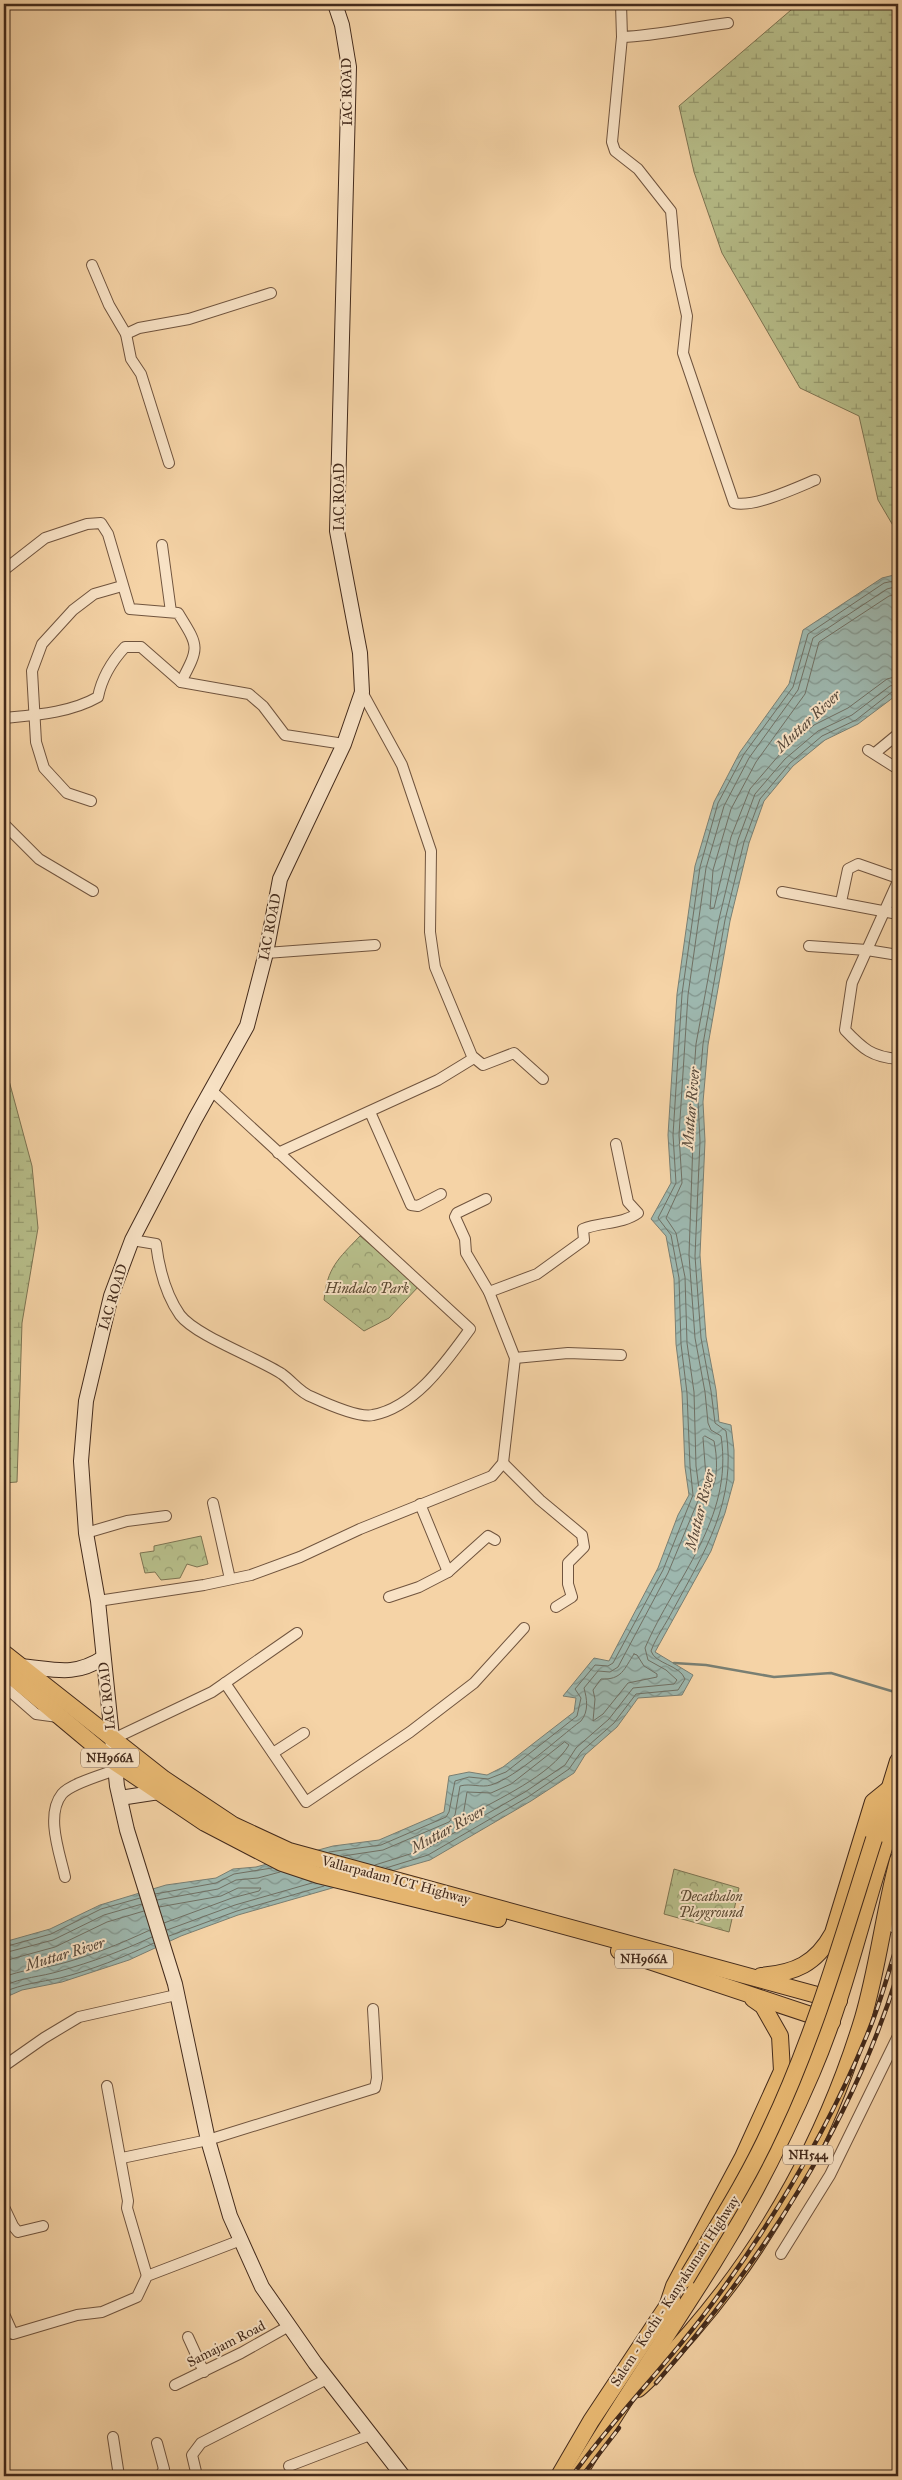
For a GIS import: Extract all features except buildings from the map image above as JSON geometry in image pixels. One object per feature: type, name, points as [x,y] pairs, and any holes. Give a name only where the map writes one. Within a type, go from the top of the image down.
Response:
[{"type":"highway","name":"Vallarpadam ICT Highway","points":[[4,1653],[11,1668],[114,1766],[229,1830],[282,1863],[318,1875],[455,1901],[751,1976],[839,2001]]},
{"type":"highway","name":"Vallarpadam ICT Highway","points":[[11,1668],[164,1779],[229,1830]]},
{"type":"highway","name":"Salem - Kochi - Kanyakumari Highway","points":[[577,2476],[616,2397],[667,2307],[686,2280],[732,2204],[771,2128],[803,2054],[823,1998],[898,1761]]},
{"type":"highway","points":[[751,1976],[777,1974],[793,1970],[810,1962],[824,1950],[833,1933],[873,1802],[889,1789]]},
{"type":"highway","points":[[616,2397],[714,2262],[782,2138],[832,2022],[884,1845],[898,1806]]},
{"type":"highway","name":"NH544","points":[[616,2397],[661,2366],[724,2294],[779,2211],[820,2131],[843,2078],[891,1926],[898,1860]]},
{"type":"highway","name":"Vallarpadam ICT Highway","points":[[455,1901],[627,1954],[832,2022]]},
{"type":"highway","points":[[667,2307],[674,2286],[743,2157],[782,2071],[780,2036],[773,2020],[763,2006],[746,1993]]},
{"type":"highway","name":"Salem - Kochi - Kanyakumari Highway","points":[[559,2476],[616,2397]]},
{"type":"main road","name":"IAC ROAD","points":[[335,4],[342,25],[349,68],[337,531],[360,653],[362,692],[344,744],[280,879],[266,953],[247,1026],[195,1119],[132,1240],[111,1296],[86,1401],[81,1461],[86,1533],[98,1601],[111,1740],[120,1798],[127,1830],[175,1989],[208,2140],[230,2216],[262,2287],[327,2379],[403,2476]]},
{"type":"main road","points":[[11,1668],[66,1671],[87,1668],[103,1658]]},
{"type":"main road","points":[[120,1798],[159,1792]]},
{"type":"street","points":[[621,4],[622,36],[612,142],[615,151],[638,169],[671,211],[676,267],[687,316],[683,353],[734,503],[753,502],[815,480]]},
{"type":"street","points":[[622,36],[643,36],[680,28],[728,23]]},
{"type":"street","points":[[92,265],[110,305],[126,334],[131,359],[140,374],[169,463]]},
{"type":"street","points":[[126,334],[140,328],[189,319],[271,293]]},
{"type":"street","points":[[4,570],[45,538],[87,524],[101,523],[108,534],[130,609],[178,612],[195,641],[193,658],[181,682]]},
{"type":"street","points":[[162,545],[171,612]]},
{"type":"street","points":[[91,802],[67,792],[44,768],[36,742],[32,671],[42,644],[72,610],[94,594],[122,586]]},
{"type":"street","points":[[4,718],[82,706],[98,697],[101,683],[116,657],[125,646],[141,647],[181,682],[249,694],[263,706],[285,735],[344,744]]},
{"type":"street","points":[[362,692],[402,765],[431,851],[430,932],[435,967],[474,1058],[483,1065],[514,1053],[543,1079]]},
{"type":"street","points":[[898,734],[872,751],[898,769]]},
{"type":"street","points":[[4,824],[39,860],[93,892]]},
{"type":"street","points":[[841,902],[848,869],[852,866],[858,864],[898,879],[852,982],[845,1030],[863,1049],[881,1058],[898,1059]]},
{"type":"street","points":[[782,892],[898,914]]},
{"type":"street","points":[[266,953],[375,945]]},
{"type":"street","points":[[809,946],[867,950],[898,955]]},
{"type":"street","points":[[278,1153],[438,1080],[474,1058]]},
{"type":"street","points":[[132,1240],[156,1244],[159,1266],[168,1293],[181,1316],[199,1330],[281,1374],[309,1397],[342,1409],[370,1416],[394,1410],[431,1377],[470,1330],[212,1091]]},
{"type":"street","points":[[370,1112],[411,1205],[418,1206],[441,1194]]},
{"type":"street","points":[[488,1292],[537,1274],[584,1240],[583,1229],[593,1225],[630,1220],[638,1213],[628,1202],[616,1144]]},
{"type":"street","points":[[98,1601],[251,1575],[300,1557],[360,1528],[492,1476],[503,1463],[515,1358],[488,1292],[466,1252],[465,1239],[455,1217],[457,1213],[486,1200]]},
{"type":"street","points":[[515,1358],[568,1353],[621,1355]]},
{"type":"street","points":[[503,1463],[540,1500],[582,1536],[584,1547],[568,1563],[568,1584],[572,1598],[556,1607]]},
{"type":"street","points":[[213,1503],[230,1579]]},
{"type":"street","points":[[420,1504],[448,1572]]},
{"type":"street","points":[[86,1533],[127,1521],[166,1516]]},
{"type":"street","points":[[389,1597],[419,1587],[448,1572],[488,1536],[495,1540]]},
{"type":"street","points":[[224,1683],[306,1802],[410,1732],[474,1683],[524,1628]]},
{"type":"street","points":[[111,1740],[212,1692],[297,1633]]},
{"type":"street","points":[[4,1686],[36,1714],[62,1718]]},
{"type":"street","points":[[272,1753],[304,1733]]},
{"type":"street","points":[[65,1877],[54,1818],[62,1794],[69,1788],[114,1766]]},
{"type":"street","points":[[4,2066],[44,2038],[79,2018],[175,1989]]},
{"type":"street","points":[[122,2158],[208,2140],[375,2088],[377,2078],[373,2009]]},
{"type":"street","points":[[781,2254],[830,2175],[898,2036]]},
{"type":"street","points":[[4,2314],[13,2334],[78,2315],[102,2312],[137,2297],[147,2276],[127,2208],[128,2201],[122,2158],[107,2086]]},
{"type":"street","points":[[4,2208],[18,2232],[43,2226]]},
{"type":"street","points":[[147,2276],[241,2240]]},
{"type":"street","name":"Samajam Road","points":[[175,2384],[204,2372],[289,2326]]},
{"type":"street","points":[[188,2338],[204,2372]]},
{"type":"street","points":[[197,2476],[192,2455],[201,2443],[327,2379]]},
{"type":"street","points":[[288,2466],[370,2435]]},
{"type":"street","points":[[113,2437],[120,2476]]},
{"type":"street","points":[[157,2443],[164,2469],[160,2476]]},
{"type":"green space","points":[[798,4],[898,4],[898,534],[878,500],[859,416],[800,388],[722,253],[694,172],[679,106]]},
{"type":"green space","points":[[4,1062],[32,1166],[38,1228],[22,1323],[17,1482],[4,1483]]},
{"type":"green space","name":"Hindalco Park","points":[[360,1236],[419,1286],[389,1318],[364,1331],[324,1300],[331,1272]]},
{"type":"green space","points":[[201,1536],[208,1564],[197,1567],[187,1564],[180,1578],[161,1580],[155,1572],[145,1573],[140,1553],[154,1551],[154,1546]]},
{"type":"green space","name":"Decathalon Playground","points":[[674,1869],[739,1888],[729,1932],[664,1914]]},
{"type":"water","name":"Muttar River","points":[[898,574],[898,694],[858,724],[825,740],[793,766],[764,801],[749,843],[730,921],[708,1045],[703,1102],[705,1141],[700,1255],[706,1337],[716,1390],[719,1422],[731,1425],[734,1450],[734,1480],[725,1513],[711,1551],[655,1652],[693,1675],[682,1695],[638,1698],[617,1727],[585,1755],[574,1773],[531,1801],[430,1860],[238,1915],[181,1936],[129,1960],[62,1982],[22,1990],[4,1998],[4,1942],[50,1929],[100,1905],[166,1885],[216,1878],[233,1869],[256,1867],[333,1846],[379,1840],[444,1812],[449,1776],[469,1772],[487,1775],[503,1767],[574,1712],[576,1698],[563,1696],[594,1658],[609,1661],[658,1568],[678,1515],[689,1495],[685,1467],[682,1393],[676,1344],[674,1279],[666,1236],[651,1219],[671,1183],[668,1135],[677,994],[695,866],[714,802],[740,752],[789,684],[803,630],[882,578]]},
{"type":"waterway","points":[[674,1663],[706,1665],[774,1677],[831,1673],[898,1693]]},
{"type":"railway","points":[[572,2476],[604,2434],[673,2354],[706,2312],[730,2280],[795,2179],[834,2108],[851,2072],[876,2012],[898,1942]]},
{"type":"railway","points":[[656,2383],[731,2290],[799,2190],[855,2085],[878,2030],[898,1973]]},
{"type":"railway","points":[[582,2476],[619,2428]]}]
